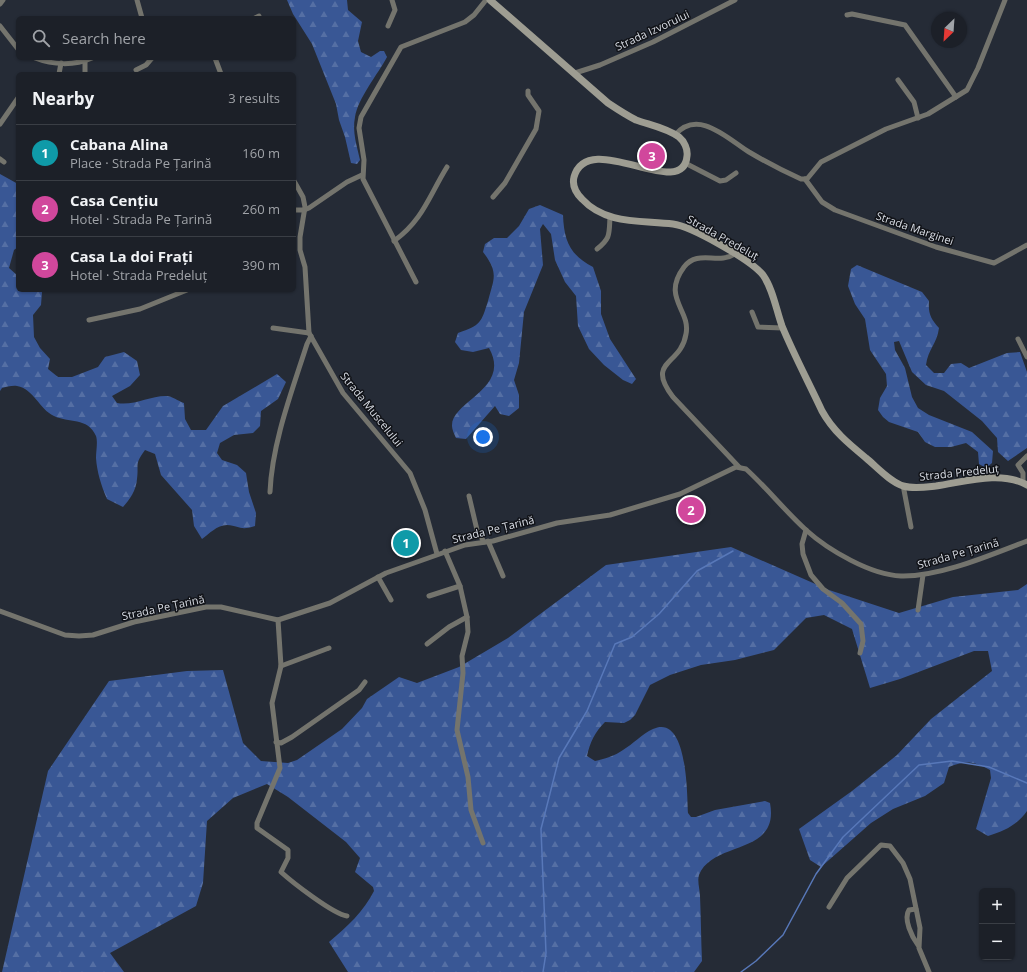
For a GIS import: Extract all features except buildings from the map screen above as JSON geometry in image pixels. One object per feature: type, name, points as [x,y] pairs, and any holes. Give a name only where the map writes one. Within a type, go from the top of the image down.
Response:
[{"type":"main road","points":[[490,0],[608,103],[624,114],[675,134],[685,146],[687,154],[685,163]]},
{"type":"main road","name":"Strada Predeluț","points":[[685,163],[681,168],[671,173],[602,159],[592,160],[580,166],[574,177],[574,182],[578,194],[588,204],[610,216],[629,221],[678,225],[735,254],[750,263],[763,275],[770,288],[783,328],[830,424],[841,436],[877,467],[903,486],[924,487],[1000,478],[1025,483]]},
{"type":"street","points":[[0,4],[3,0]]},
{"type":"street","points":[[137,0],[141,16]]},
{"type":"street","points":[[388,26],[394,15],[392,0]]},
{"type":"street","points":[[416,282],[365,184],[362,175],[364,160],[359,128],[361,117],[401,47],[464,22],[474,15],[486,0]]},
{"type":"street","name":"Strada Izvorului","points":[[575,73],[600,66],[653,42],[735,0]]},
{"type":"street","points":[[675,134],[682,127],[691,124],[711,127],[768,163],[805,179],[812,174],[822,162],[886,129],[918,118],[956,97],[969,87],[1005,0]]},
{"type":"street","points":[[847,15],[852,14],[905,25],[956,97]]},
{"type":"street","points":[[0,26],[16,46]]},
{"type":"street","points":[[45,60],[72,64],[85,61],[85,72]]},
{"type":"street","points":[[136,70],[146,65],[150,60]]},
{"type":"street","points":[[216,60],[220,72]]},
{"type":"street","points":[[59,72],[61,63]]},
{"type":"street","points":[[898,80],[914,102],[918,118]]},
{"type":"street","points":[[493,197],[505,183],[536,129],[539,111],[528,95],[528,91]]},
{"type":"street","points":[[0,124],[16,101]]},
{"type":"street","points":[[685,163],[720,181],[726,180],[736,173]]},
{"type":"street","points":[[394,241],[422,214],[447,167]]},
{"type":"street","points":[[296,210],[304,210],[347,182],[362,175]]},
{"type":"street","name":"Strada Marginei","points":[[805,179],[822,202],[835,210],[930,245],[989,263],[1000,262],[1027,245]]},
{"type":"street","name":"Strada Muscelului","points":[[296,185],[303,197],[304,210],[300,237],[300,250],[305,267],[310,335],[343,393],[410,473],[425,510],[437,554]]},
{"type":"street","points":[[597,249],[607,242],[609,237],[610,216]]},
{"type":"street","points":[[296,251],[300,250]]},
{"type":"street","name":"Strada Pe Țarină","points":[[735,254],[726,258],[700,257],[691,260],[684,268],[678,280],[675,293],[677,303],[686,321],[686,334],[677,353],[668,363],[662,375],[664,385],[673,397],[739,466],[750,472],[806,530],[827,546],[875,570],[894,576],[923,575],[984,557],[1027,541]]},
{"type":"street","points":[[89,320],[140,310],[182,292]]},
{"type":"street","points":[[752,312],[758,327],[783,328]]},
{"type":"street","points":[[270,492],[275,451],[306,344],[310,335],[274,328]]},
{"type":"street","points":[[1018,338],[1027,357]]},
{"type":"street","points":[[1025,483],[1023,473],[1018,465],[1027,456]]},
{"type":"street","name":"Strada Pe Țarină","points":[[0,610],[66,635],[79,636],[93,635],[134,622],[206,607],[221,607],[278,620],[335,601],[378,577],[445,551],[465,545],[486,542],[527,532],[557,523],[610,515],[680,494],[739,466]]},
{"type":"street","points":[[903,486],[911,527]]},
{"type":"street","points":[[469,496],[477,530],[486,542],[503,576]]},
{"type":"street","points":[[806,530],[802,537],[802,549],[811,575],[823,589],[842,603],[861,624],[864,641],[860,654]]},
{"type":"street","points":[[445,551],[460,586],[467,617],[468,632],[462,656],[463,673],[457,730],[468,777],[471,810],[483,843]]},
{"type":"street","points":[[918,610],[923,575]]},
{"type":"street","points":[[378,577],[391,600]]},
{"type":"street","points":[[429,596],[460,586]]},
{"type":"street","points":[[427,644],[449,627],[467,617]]},
{"type":"street","points":[[278,620],[281,666],[272,703],[280,768],[257,823],[257,828],[288,850],[288,858],[281,872],[325,905],[338,913],[347,916]]},
{"type":"street","points":[[281,666],[329,648]]},
{"type":"street","points":[[276,742],[281,743],[288,739],[359,690],[365,682]]},
{"type":"street","points":[[830,907],[847,878],[881,845],[887,844],[893,848],[907,872],[920,928],[919,946]]},
{"type":"street","points":[[916,909],[909,910],[907,916],[913,937],[919,946],[930,972]]},
{"type":"green space","points":[[287,0],[347,0],[348,10],[362,22],[358,41],[361,52],[371,57],[380,51],[384,51],[387,57],[364,94],[355,117],[355,139],[360,160],[357,164],[351,163],[336,104],[312,44],[296,19],[296,16],[293,14]]},
{"type":"green space","points":[[0,174],[16,183],[16,248],[14,250],[9,268],[16,274],[16,292],[42,292],[41,305],[33,315],[34,337],[40,348],[50,359],[48,369],[58,377],[72,377],[98,367],[105,357],[124,352],[137,361],[140,375],[130,386],[112,396],[117,403],[123,404],[160,396],[170,397],[184,403],[185,419],[191,430],[206,430],[223,406],[277,374],[286,382],[278,399],[261,411],[260,426],[253,433],[234,435],[220,443],[217,453],[222,460],[237,465],[246,473],[249,492],[256,513],[255,526],[243,528],[223,525],[213,530],[202,539],[194,526],[192,510],[161,475],[155,454],[145,450],[138,462],[135,487],[128,501],[123,507],[107,499],[98,473],[96,458],[97,438],[92,430],[83,423],[59,418],[49,413],[28,391],[23,388],[12,386],[2,388],[0,391]]},
{"type":"green space","points":[[540,205],[563,215],[565,232],[570,246],[579,257],[593,267],[601,291],[601,314],[610,339],[636,379],[632,384],[623,380],[604,365],[589,349],[578,326],[576,296],[565,282],[555,260],[551,234],[543,224],[540,229],[543,265],[524,312],[519,363],[514,380],[519,395],[519,408],[509,416],[500,414],[495,406],[466,439],[456,438],[452,427],[454,417],[479,393],[493,374],[494,362],[489,348],[473,352],[461,350],[455,342],[458,333],[471,328],[479,322],[484,314],[488,301],[494,276],[491,265],[483,252],[485,244],[494,238],[507,238],[519,226],[529,209]]},
{"type":"green space","points":[[857,265],[922,292],[929,301],[931,316],[939,328],[926,365],[934,373],[944,373],[951,364],[961,363],[969,368],[1007,353],[1020,352],[1027,372],[1027,448],[1008,461],[998,452],[997,438],[982,421],[944,391],[926,385],[912,372],[899,341],[894,342],[895,350],[905,368],[912,397],[918,408],[929,415],[972,432],[993,451],[992,463],[986,468],[979,464],[978,452],[966,443],[951,447],[935,447],[925,442],[918,432],[889,422],[883,417],[878,410],[880,398],[887,386],[886,374],[870,350],[865,319],[855,304],[848,286],[851,269]]},
{"type":"green space","points":[[731,547],[829,590],[899,613],[953,597],[1018,590],[1027,584],[1027,811],[1023,816],[1010,827],[988,836],[976,829],[991,778],[990,770],[970,762],[960,763],[949,767],[944,783],[925,796],[893,809],[871,823],[821,867],[810,860],[799,829],[852,791],[897,755],[931,719],[992,671],[988,651],[974,651],[900,679],[870,688],[852,629],[824,615],[806,618],[774,650],[735,660],[701,665],[670,675],[650,685],[635,715],[624,723],[605,722],[596,733],[590,746],[587,756],[595,761],[620,752],[653,729],[665,727],[673,733],[679,744],[686,775],[688,813],[691,817],[696,817],[715,810],[765,801],[770,803],[770,820],[765,832],[756,840],[744,846],[717,856],[706,864],[699,875],[702,961],[694,972],[348,972],[329,942],[349,925],[360,912],[374,891],[373,887],[355,872],[360,858],[346,842],[288,797],[267,784],[233,798],[207,821],[203,883],[196,906],[110,953],[124,972],[2,972],[48,771],[109,681],[187,671],[223,670],[243,743],[261,761],[288,763],[297,760],[342,729],[362,708],[367,699],[399,677],[417,683],[459,667],[508,638],[606,565]]},
{"type":"waterway","points":[[543,972],[546,953],[541,829],[559,758],[587,711],[615,644],[632,637],[659,614],[697,571],[733,551]]},
{"type":"waterway","points":[[741,972],[756,961],[783,935],[816,874],[843,837],[919,765],[952,761],[989,767],[1027,783]]},
{"type":"place","name":"Casa La doi Frați","points":[[652,156]]},
{"type":"place","name":"Casa Cențiu","points":[[691,510]]},
{"type":"place","name":"Cabana Alina","points":[[406,543]]}]
